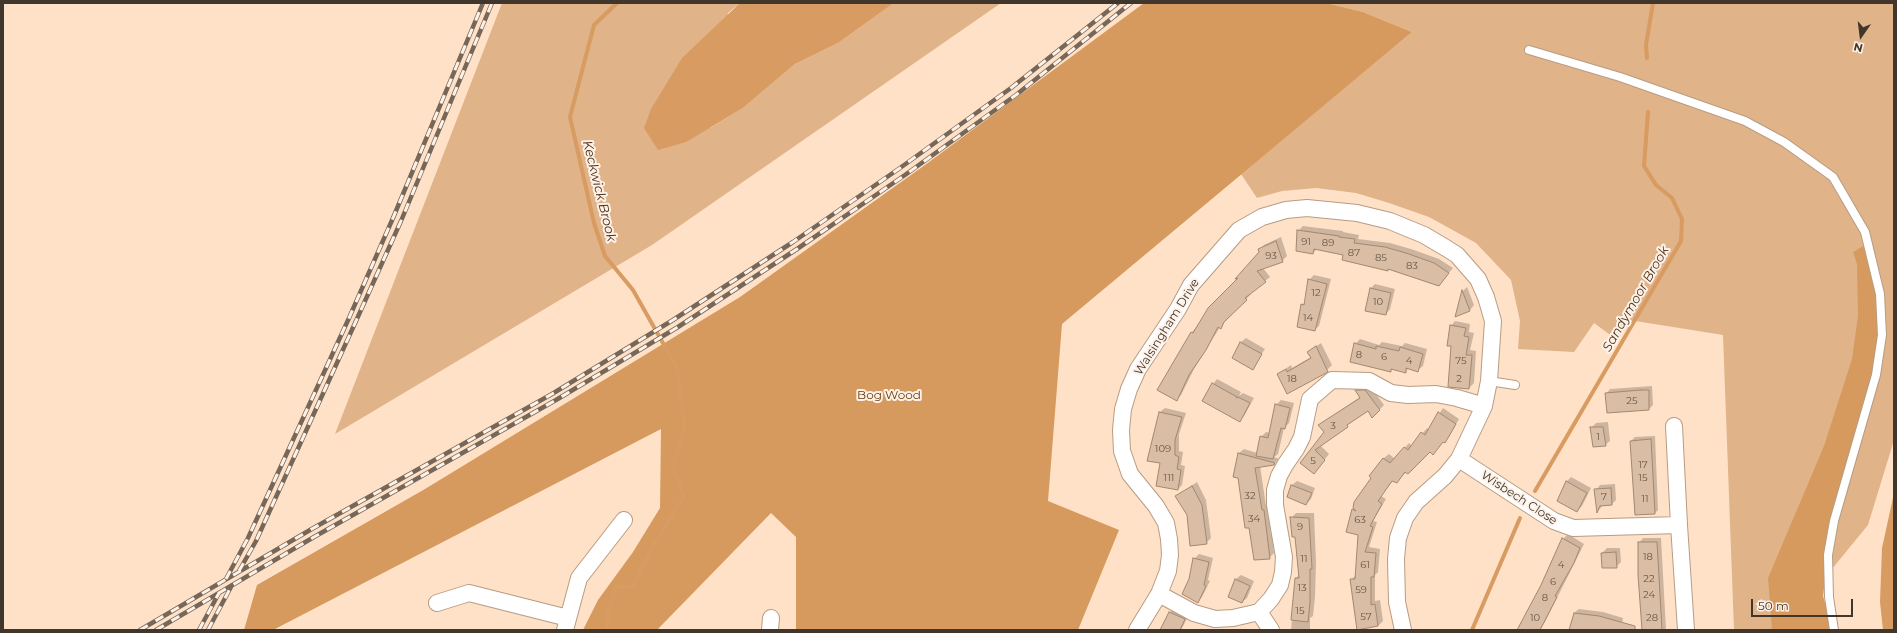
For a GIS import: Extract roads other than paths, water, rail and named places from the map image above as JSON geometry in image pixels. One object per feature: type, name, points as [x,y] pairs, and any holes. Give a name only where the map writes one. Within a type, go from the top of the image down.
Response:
[{"type":"street","name":"Walsingham Drive","points":[[1137,630],[1159,594],[1168,571],[1170,555],[1166,523],[1156,506],[1130,474],[1122,451],[1121,430],[1123,409],[1138,370],[1178,309],[1191,285],[1239,230],[1262,217],[1286,210],[1322,208],[1357,213],[1390,222],[1424,235],[1446,248],[1456,255],[1478,279],[1486,297],[1493,321],[1489,381],[1484,406],[1459,459],[1445,476],[1416,502],[1405,518],[1398,538],[1396,559],[1397,602],[1403,630]]},
{"type":"street","points":[[1159,594],[1194,613],[1215,619],[1233,618],[1259,612],[1271,599],[1280,585],[1284,557],[1275,505],[1275,490],[1279,476],[1302,437],[1310,399],[1332,380],[1369,381],[1392,392],[1408,396],[1436,394],[1457,398],[1484,406]]},
{"type":"street","points":[[1674,426],[1686,630]]},
{"type":"street","name":"Wisbech Close","points":[[1459,459],[1554,522],[1573,528],[1679,525]]},
{"type":"street","points":[[437,603],[469,593],[566,624],[579,578],[624,520]]},
{"type":"street","points":[[1259,612],[1271,630]]},
{"type":"lane","points":[[1529,50],[1620,76],[1738,118],[1784,142],[1833,177],[1865,232],[1880,294],[1882,335],[1876,375],[1834,521],[1828,555],[1829,597],[1834,630]]},
{"type":"lane","points":[[1489,381],[1515,385]]},
{"type":"waterway","name":"Keckwick Brook","points":[[607,630],[608,615],[616,587],[632,587],[652,548],[684,496],[673,468],[685,425],[677,368],[633,290],[605,256],[594,223],[570,117],[594,25],[617,3]]},
{"type":"waterway","name":"Sandymoor Brook","points":[[1647,58],[1646,45],[1653,3]]},
{"type":"waterway","name":"Sandymoor Brook","points":[[1535,491],[1681,241],[1682,219],[1672,198],[1656,185],[1644,166],[1648,112]]},
{"type":"waterway","name":"Sandymoor Brook","points":[[1472,630],[1520,518]]},
{"type":"railway","points":[[226,579],[248,538],[349,318],[393,218],[483,3]]},
{"type":"railway","points":[[239,571],[256,541],[401,221],[492,3]]},
{"type":"railway","points":[[140,630],[310,530],[552,394],[673,320],[793,242],[900,168],[1011,88],[1118,3]]},
{"type":"railway","points":[[156,630],[314,537],[556,400],[678,327],[797,249],[905,175],[1016,95],[1131,3]]},
{"type":"railway","points":[[208,630],[232,585]]},
{"type":"railway","points":[[199,630],[219,593]]},
{"type":"park label","name":"Bog Wood","points":[[889,395]]}]
